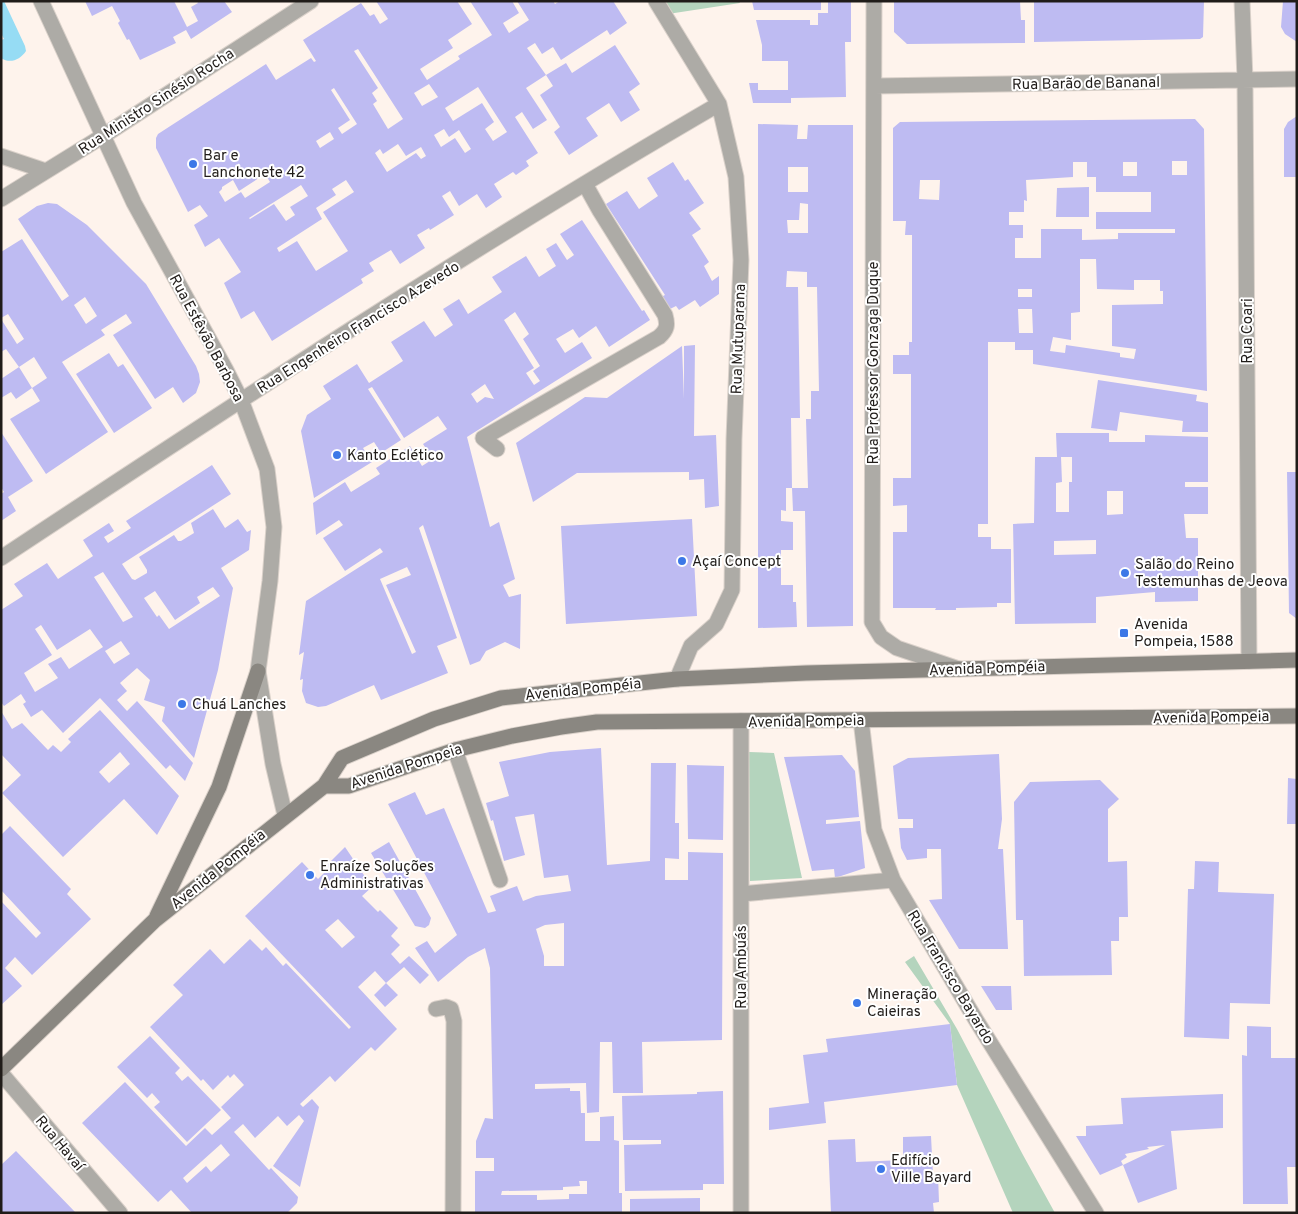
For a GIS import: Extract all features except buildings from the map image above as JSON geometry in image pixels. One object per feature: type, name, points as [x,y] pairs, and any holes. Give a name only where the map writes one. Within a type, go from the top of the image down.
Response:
[{"type":"main road","name":"Avenida Pompéia","points":[[1,1071],[155,920],[285,815],[324,786],[342,758],[434,719],[510,697],[677,679],[1297,660]]},
{"type":"main road","points":[[155,920],[219,787],[258,671]]},
{"type":"main road","name":"Avenida Pompeia","points":[[324,786],[349,786],[454,750],[512,736],[597,722],[1297,716]]},
{"type":"street","name":"Rua Estêvão Barbosa","points":[[41,1],[134,203],[241,400],[267,469],[274,526],[270,582],[258,671],[273,764],[285,815]]},
{"type":"street","name":"Rua Ministro Sinésio Rocha","points":[[1,199],[103,136],[311,1]]},
{"type":"street","name":"Rua Mutuparana","points":[[656,1],[719,104],[736,177],[741,260],[734,439],[732,590],[716,624],[691,646],[677,679]]},
{"type":"street","name":"Rua Professor Gonzaga Duque","points":[[874,1],[872,622],[881,637],[897,648],[959,669]]},
{"type":"street","name":"Rua Coari","points":[[1242,1],[1245,80],[1249,661]]},
{"type":"street","name":"Rua Barão de Bananal","points":[[875,86],[1297,79]]},
{"type":"street","name":"Rua Engenheiro Francisco Azevedo","points":[[1,558],[241,400],[373,316],[585,184],[719,104]]},
{"type":"street","points":[[1,156],[46,171]]},
{"type":"street","points":[[497,449],[483,438],[665,332],[667,324],[665,315],[585,184]]},
{"type":"street","name":"Rua Francisco Bayardo","points":[[861,720],[874,830],[893,880],[976,1020],[1096,1213]]},
{"type":"street","name":"Rua Ambuás","points":[[740,1213],[741,721]]},
{"type":"street","points":[[454,750],[500,880]]},
{"type":"street","points":[[741,894],[893,880]]},
{"type":"street","points":[[436,1009],[446,1007],[451,1009],[454,1020],[453,1213]]},
{"type":"street","name":"Rua Havaí","points":[[1,1071],[120,1213]]},
{"type":"green space","points":[[661,1],[739,1],[740,3],[668,14]]},
{"type":"green space","points":[[749,752],[774,753],[802,878],[750,881]]},
{"type":"green space","points":[[914,956],[957,1029],[1055,1213],[1013,1213],[957,1085],[950,1024],[905,962]]},
{"type":"water","points":[[1,1],[4,1],[26,51],[21,57],[11,61],[1,58],[1,40],[4,39],[1,33]]},
{"type":"place","name":"Bar e Lanchonete 42","points":[[193,164]]},
{"type":"place","name":"Kanto Eclético","points":[[337,455]]},
{"type":"place","name":"Açaí Concept","points":[[682,561]]},
{"type":"place","name":"Salão do Reino Testemunhas de Jeova","points":[[1125,573]]},
{"type":"place","name":"Avenida Pompeia, 1588","points":[[1124,633]]},
{"type":"place","name":"Chuá Lanches","points":[[182,704]]},
{"type":"place","name":"Enraíze Soluções Administrativas","points":[[310,875]]},
{"type":"place","name":"Mineração Caieiras","points":[[857,1003]]},
{"type":"place","name":"Edifício Ville Bayard","points":[[881,1169]]}]
